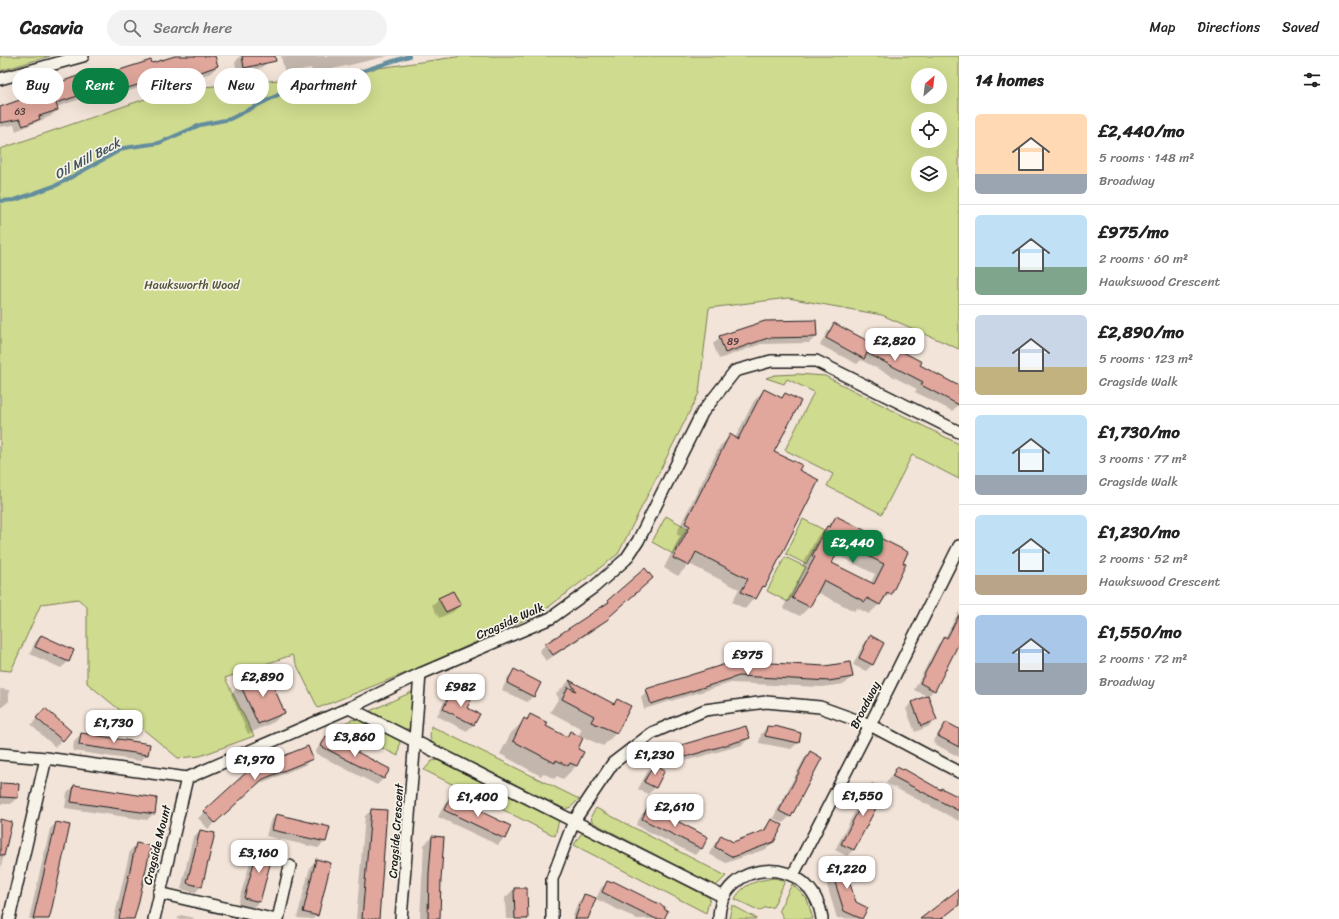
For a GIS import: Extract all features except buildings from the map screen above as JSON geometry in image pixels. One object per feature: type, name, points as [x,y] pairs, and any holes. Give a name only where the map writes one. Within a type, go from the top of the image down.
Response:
[{"type":"street","points":[[0,79],[83,56]]},
{"type":"street","name":"Cragside Walk","points":[[187,778],[349,708],[420,674],[551,618],[594,587],[626,559],[638,541],[702,413],[735,371],[771,361],[816,361],[959,432]]},
{"type":"street","name":"Broadway","points":[[793,875],[959,546]]},
{"type":"street","name":"Cragside Crescent","points":[[401,919],[420,674]]},
{"type":"street","points":[[552,919],[552,879],[574,821],[613,763],[652,733],[705,710],[766,702],[820,707],[870,725],[959,772]]},
{"type":"street","points":[[349,708],[724,897]]},
{"type":"street","points":[[0,754],[46,758],[187,778]]},
{"type":"street","points":[[9,919],[46,758]]},
{"type":"street","name":"Cragside Mount","points":[[154,919],[187,778]]},
{"type":"street","points":[[278,919],[290,866]]},
{"type":"street","points":[[718,919],[724,897],[733,884],[746,875],[762,870],[778,870],[793,875],[804,883],[813,893],[819,905],[822,919]]},
{"type":"street","points":[[159,893],[272,919]]},
{"type":"green space","points":[[0,56],[50,56],[0,71]]},
{"type":"green space","name":"Hawksworth Wood","points":[[463,56],[959,56],[959,349],[882,315],[788,298],[709,308],[699,393],[618,554],[542,612],[421,667],[318,708],[292,655],[225,678],[254,736],[200,756],[178,758],[87,683],[87,607],[78,599],[41,604],[11,671],[0,670],[0,149],[137,102],[137,104],[206,104],[206,87],[214,86],[214,104],[269,104],[269,81],[277,80],[277,104],[371,104],[371,69]]},
{"type":"green space","points":[[798,374],[825,376],[959,444],[959,479],[912,455],[882,514],[827,486],[833,474],[785,450],[814,392],[787,379],[784,384],[766,378],[775,375]]},
{"type":"green space","points":[[666,516],[687,528],[673,554],[652,542]]},
{"type":"green space","points":[[803,519],[824,530],[806,564],[786,554]]},
{"type":"green space","points":[[785,557],[806,567],[788,602],[767,591]]},
{"type":"green space","points":[[414,691],[411,725],[409,729],[405,729],[370,711]]},
{"type":"green space","points":[[359,719],[400,741],[398,756],[338,726],[351,720]]},
{"type":"green space","points":[[431,726],[579,799],[571,807],[565,809],[432,743],[430,737]]},
{"type":"green space","points":[[437,760],[559,820],[555,836],[424,770],[432,761]]},
{"type":"green space","points":[[596,808],[726,876],[716,886],[592,822],[591,816]]},
{"type":"green space","points":[[581,834],[586,834],[710,898],[706,913],[574,845]]},
{"type":"green space","points":[[775,878],[785,881],[773,907],[764,908],[760,911],[735,899],[742,889],[752,883]]},
{"type":"green space","points":[[792,884],[807,899],[813,919],[784,919],[779,910]]},
{"type":"green space","points":[[732,905],[756,918],[756,919],[729,919]]},
{"type":"waterway","name":"Oil Mill Beck","points":[[0,201],[15,200],[57,185],[124,148],[159,143],[200,125],[230,119],[296,86],[350,75],[409,56]]}]
